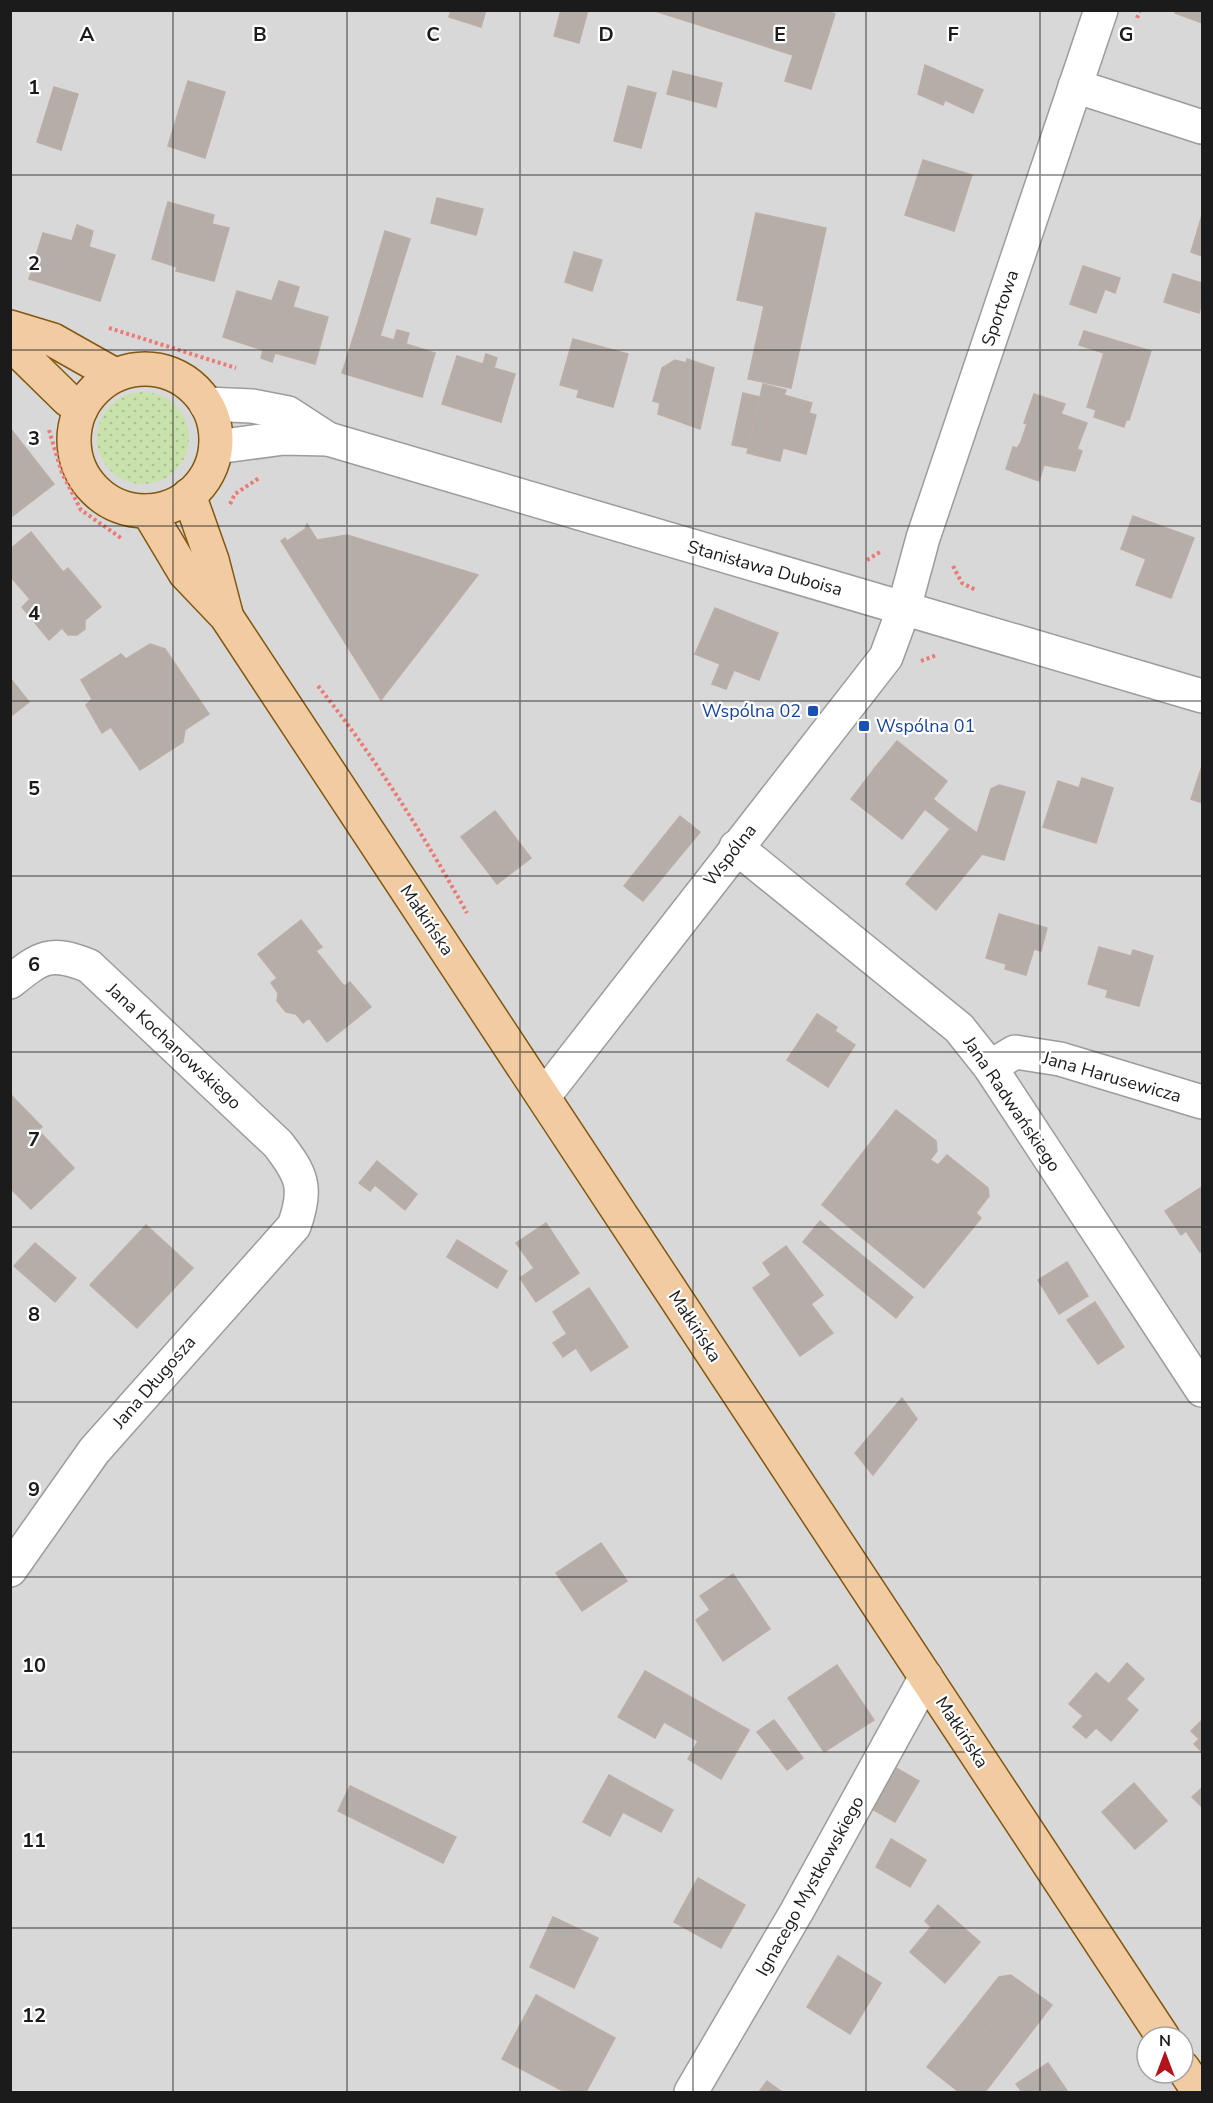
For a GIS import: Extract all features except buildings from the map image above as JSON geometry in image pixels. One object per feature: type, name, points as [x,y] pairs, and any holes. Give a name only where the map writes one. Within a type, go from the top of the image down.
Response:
[{"type":"main road","points":[[10,327],[53,340],[115,375]]},
{"type":"main road","points":[[10,343],[67,399],[81,409]]},
{"type":"main road","points":[[140,369],[166,372],[189,384],[206,404],[214,424],[216,447],[207,474],[189,495],[170,507],[148,511],[119,506],[95,490],[79,466],[74,437],[81,409],[95,389],[115,375],[140,369]]},
{"type":"main road","name":"Małkińska","points":[[189,495],[212,560],[226,616]]},
{"type":"main road","name":"Małkińska","points":[[148,511],[185,573],[226,616],[1155,2025]]},
{"type":"street","name":"Sportowa","points":[[904,608],[923,538],[1101,10]]},
{"type":"street","points":[[1076,86],[1203,127]]},
{"type":"street","name":"Stanisława Duboisa","points":[[206,404],[252,406],[288,413],[328,438],[1203,696]]},
{"type":"street","name":"Stanisława Duboisa","points":[[216,447],[284,438],[328,438]]},
{"type":"street","name":"Wspólna","points":[[544,1096],[886,657],[904,608]]},
{"type":"street","name":"Jana Radwańskiego","points":[[736,847],[959,1028],[990,1067],[1203,1390]]},
{"type":"street","name":"Jana Kochanowskiego","points":[[10,982],[35,962],[64,956],[89,966],[278,1144],[296,1168],[303,1200]]},
{"type":"street","name":"Jana Harusewicza","points":[[990,1067],[1015,1052],[1060,1059],[1203,1102]]},
{"type":"street","name":"Jana Długosza","points":[[10,1570],[94,1451],[294,1226],[303,1200]]},
{"type":"street","name":"Ignacego Mystkowskiego","points":[[691,2092],[803,1901],[926,1677]]},
{"type":"path","points":[[102,326],[242,370]]},
{"type":"path","points":[[48,427],[62,473],[81,510],[126,541]]},
{"type":"path","points":[[226,510],[235,494],[263,476]]},
{"type":"path","points":[[858,563],[879,555],[882,546]]},
{"type":"path","points":[[956,557],[953,565],[962,583],[978,591]]},
{"type":"shaded area","points":[[11,11],[1202,11],[1202,2092],[11,2092]]},
{"type":"green space","points":[[143,392],[161,395],[176,405],[186,420],[189,438],[186,456],[176,471],[161,481],[143,484],[125,481],[110,471],[100,456],[97,438],[100,420],[110,405],[125,395]]},
{"type":"place","name":"Wspólna 02","points":[[813,711]]},
{"type":"place","name":"Wspólna 01","points":[[864,726]]}]
